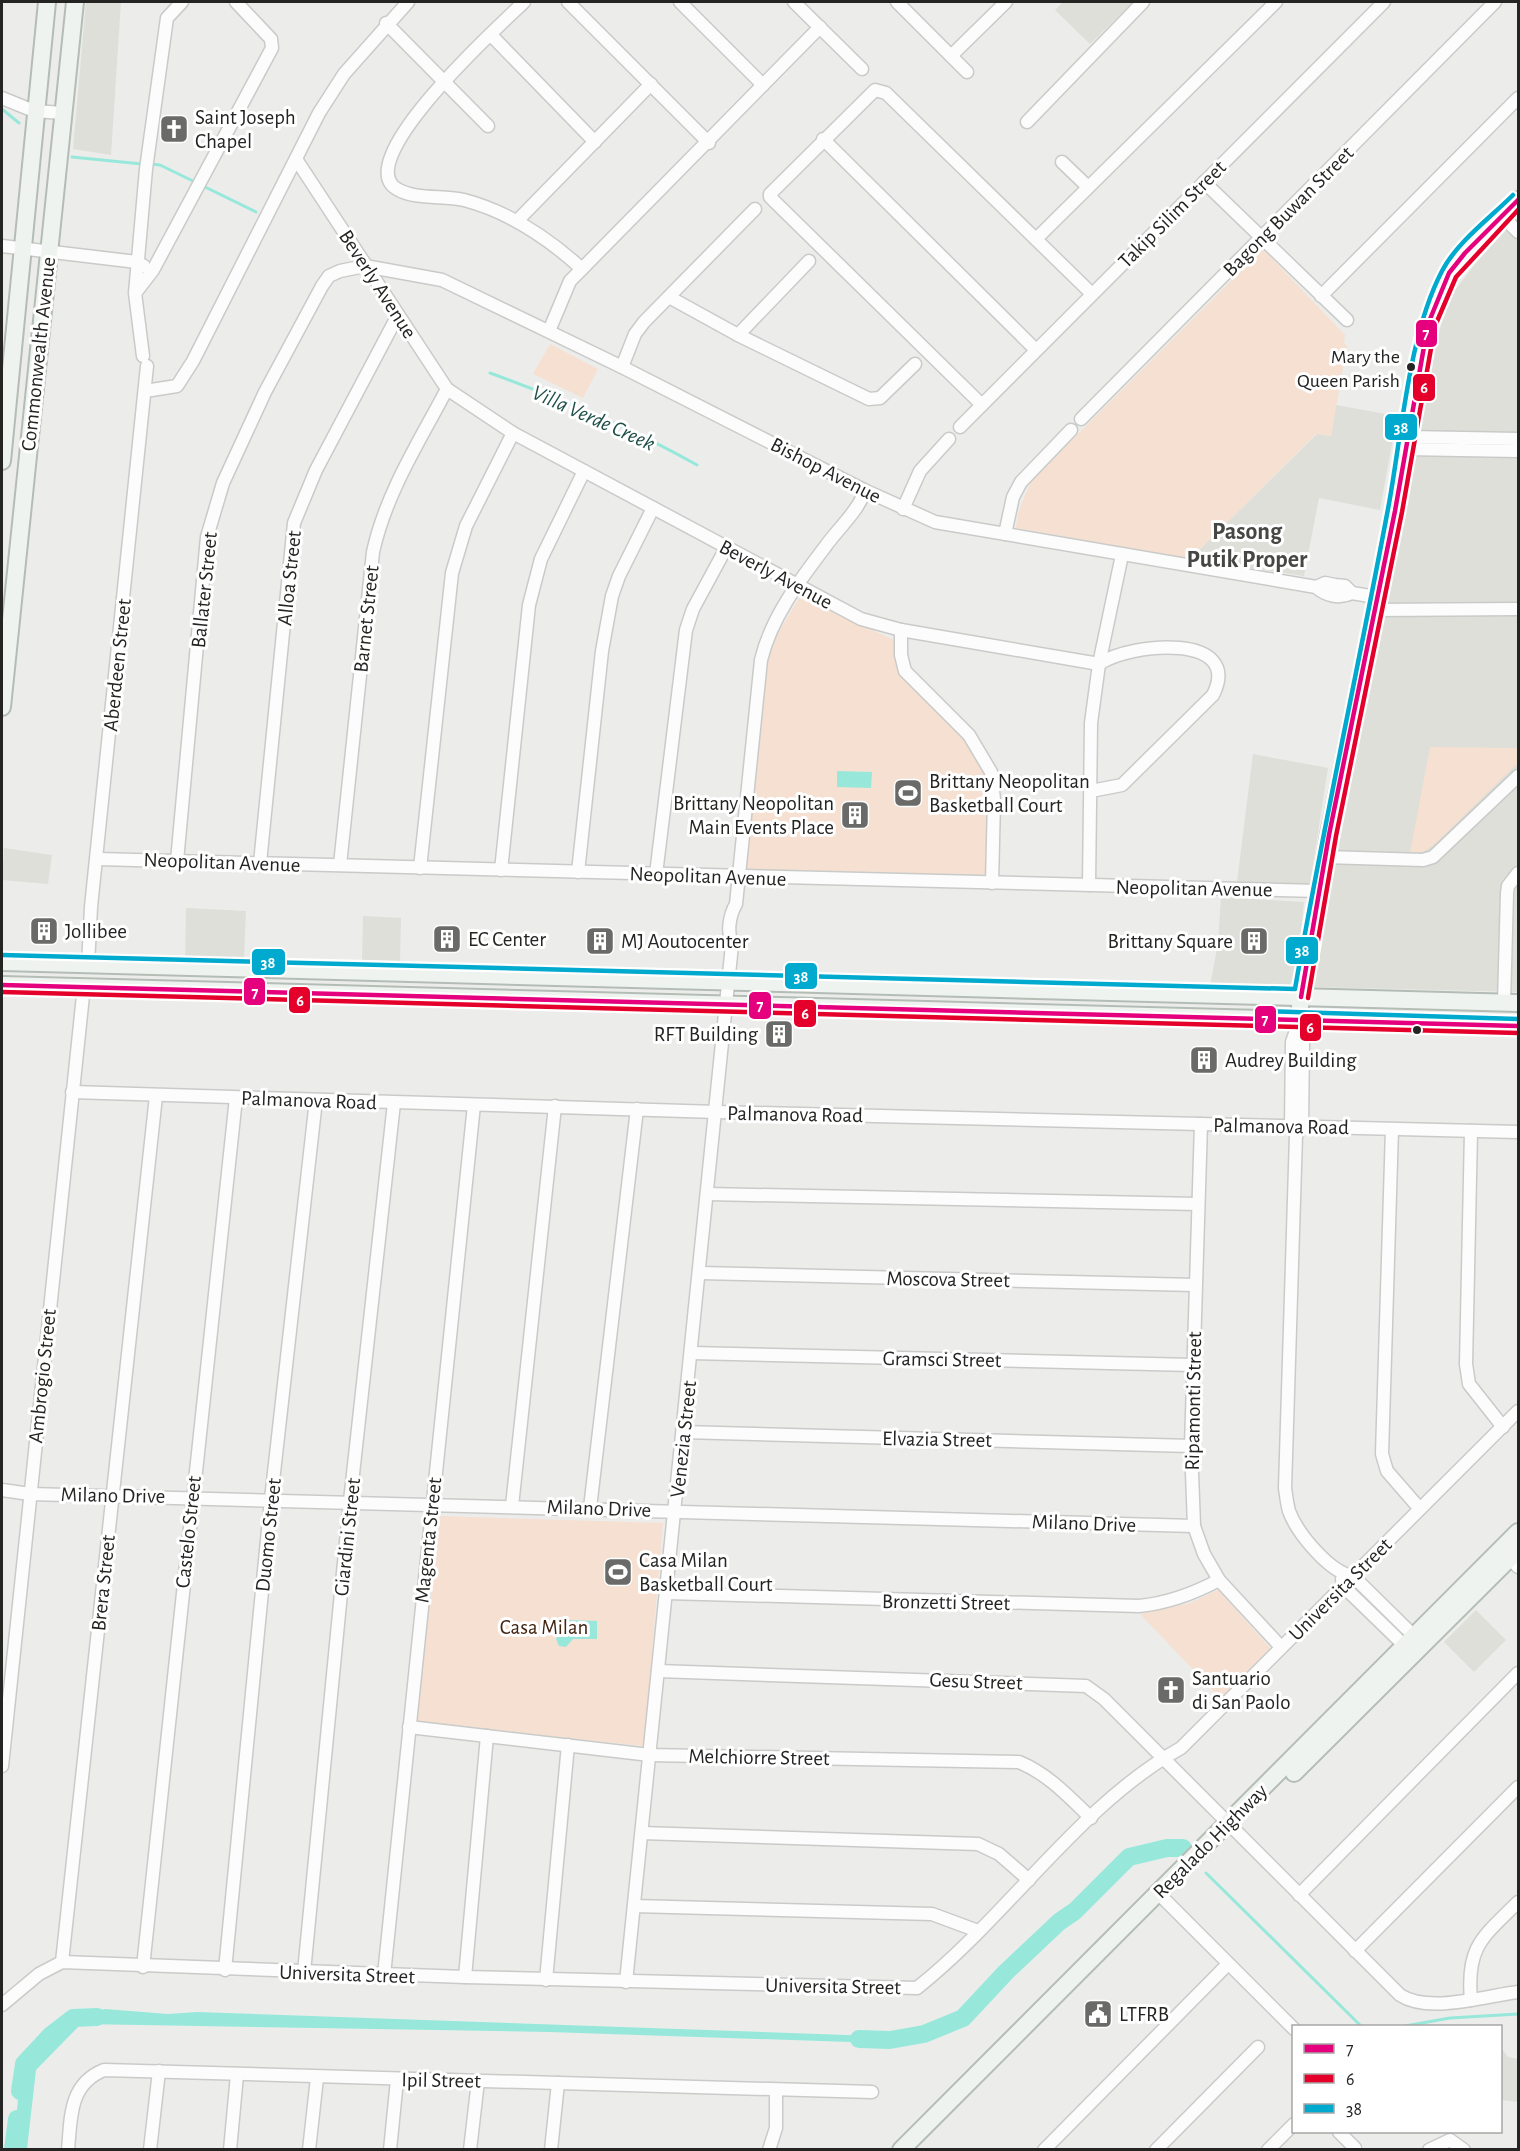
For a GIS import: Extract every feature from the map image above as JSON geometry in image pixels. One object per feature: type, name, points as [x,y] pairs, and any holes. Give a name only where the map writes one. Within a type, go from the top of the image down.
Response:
[{"type":"main road","name":"Commonwealth Avenue","points":[[2,452],[46,2]]},
{"type":"main road","name":"Commonwealth Avenue","points":[[2,707],[75,2]]},
{"type":"main road","points":[[26,198],[54,201]]},
{"type":"main road","points":[[1299,1020],[1325,857],[1424,343],[1439,292],[1449,273],[1465,253],[1518,200]]},
{"type":"main road","points":[[2,452],[28,447]]},
{"type":"main road","points":[[2,962],[1511,1003]]},
{"type":"main road","points":[[84,986],[88,964]]},
{"type":"main road","points":[[2,985],[1518,1026]]},
{"type":"main road","name":"Regalado Highway","points":[[916,2150],[1162,1897],[1413,1645],[1518,1532]]},
{"type":"main road","name":"Regalado Highway","points":[[1413,1645],[1516,1558]]},
{"type":"main road","name":"Regalado Highway","points":[[901,2150],[1162,1897]]},
{"type":"street","name":"Aberdeen Street","points":[[88,964],[145,391],[145,361],[135,293],[137,262],[147,164],[168,18],[182,2]]},
{"type":"street","points":[[135,293],[153,270],[272,48],[271,39],[236,2]]},
{"type":"street","points":[[145,391],[177,386],[193,361],[319,113],[344,74],[386,23],[408,2]]},
{"type":"street","points":[[524,2],[416,111],[388,160],[389,182],[396,189],[407,193],[463,200],[518,221],[549,240],[582,269]]},
{"type":"street","points":[[568,2],[709,142]]},
{"type":"street","points":[[680,2],[763,85]]},
{"type":"street","points":[[794,2],[862,69]]},
{"type":"street","points":[[951,56],[1006,2]]},
{"type":"street","points":[[1027,122],[1143,2]]},
{"type":"street","points":[[1036,239],[1276,2]]},
{"type":"street","name":"Takip Silim Street","points":[[960,427],[1384,2]]},
{"type":"street","points":[[905,4],[967,72]]},
{"type":"street","name":"Bagong Buwan Street","points":[[1081,418],[1262,238],[1486,4]]},
{"type":"street","points":[[386,23],[488,126]]},
{"type":"street","points":[[549,331],[561,299],[582,269],[820,27]]},
{"type":"street","points":[[491,34],[595,142]]},
{"type":"street","points":[[518,221],[651,84]]},
{"type":"street","points":[[982,405],[772,200],[770,194],[823,139],[875,90],[886,93],[1092,294]]},
{"type":"street","points":[[2,98],[34,111],[63,113]]},
{"type":"street","points":[[1321,296],[1518,99]]},
{"type":"street","points":[[823,139],[1036,350]]},
{"type":"street","name":"Beverly Avenue","points":[[296,159],[447,389],[513,433],[797,587],[861,619],[901,630],[1099,664]]},
{"type":"street","points":[[1062,162],[1088,188]]},
{"type":"street","points":[[1204,182],[1347,320]]},
{"type":"street","points":[[622,366],[635,334],[755,209]]},
{"type":"street","points":[[1502,216],[1518,232]]},
{"type":"street","points":[[2,246],[137,262],[153,270]]},
{"type":"street","points":[[738,335],[809,261]]},
{"type":"street","name":"Bishop Avenue","points":[[365,266],[442,280],[622,366],[864,490],[935,522],[1316,587],[1324,594],[1334,596],[1343,597],[1352,593],[1375,603],[1518,609]]},
{"type":"street","name":"Ballater Street","points":[[177,861],[207,537],[223,483],[265,392],[322,286],[329,276],[340,270],[365,266]]},
{"type":"street","points":[[669,297],[738,335],[869,399],[880,398],[915,364]]},
{"type":"street","name":"Alloa Street","points":[[260,863],[294,523],[316,470],[398,315]]},
{"type":"street","name":"Barnet Street","points":[[340,865],[373,552],[379,524],[391,496],[447,389]]},
{"type":"street","points":[[1005,534],[1013,497],[1021,482],[1071,430]]},
{"type":"street","points":[[420,868],[452,573],[466,526],[513,433]]},
{"type":"street","points":[[903,509],[920,471],[949,439]]},
{"type":"street","points":[[1406,443],[1518,439]]},
{"type":"street","points":[[1406,443],[1518,451]]},
{"type":"street","points":[[501,870],[529,605],[541,559],[584,471]]},
{"type":"street","name":"Venezia Street","points":[[626,1982],[717,1112],[732,945],[729,937],[731,912],[736,904],[761,660],[772,626],[843,522],[861,503],[864,490]]},
{"type":"street","points":[[578,872],[602,651],[612,596],[619,576],[653,508]]},
{"type":"street","points":[[656,874],[686,630],[693,609],[726,548]]},
{"type":"street","points":[[1089,885],[1091,723],[1099,664],[1122,555]]},
{"type":"street","points":[[901,630],[901,655],[905,671],[969,735],[991,772],[994,800],[992,883]]},
{"type":"street","points":[[1091,791],[1122,785],[1213,695],[1218,685],[1215,668],[1209,659],[1182,648],[1144,647],[1109,657],[1099,664]]},
{"type":"street","points":[[1325,857],[1428,859],[1443,849],[1518,778]]},
{"type":"street","name":"Neopolitan Avenue","points":[[98,859],[1319,891]]},
{"type":"street","points":[[1511,1003],[1507,893],[1508,886],[1518,873]]},
{"type":"street","name":"Ambrogio Street","points":[[2,1766],[84,986]]},
{"type":"street","points":[[1299,1020],[1292,1042],[1296,1129],[1285,1488],[1289,1511],[1299,1529],[1346,1579],[1387,1629],[1413,1645]]},
{"type":"street","name":"Palmanova Road","points":[[72,1092],[394,1103],[1201,1124],[1296,1129],[1518,1132]]},
{"type":"street","name":"Brera Street","points":[[62,1962],[156,1096]]},
{"type":"street","name":"Castelo Street","points":[[143,1967],[236,1098]]},
{"type":"street","name":"Duomo Street","points":[[225,1970],[271,1498],[316,1100]]},
{"type":"street","name":"Giardini Street","points":[[304,1972],[350,1501],[394,1103]]},
{"type":"street","name":"Magenta Street","points":[[384,1975],[431,1503],[474,1105]]},
{"type":"street","points":[[512,1506],[555,1106]]},
{"type":"street","points":[[590,1508],[638,1109]]},
{"type":"street","name":"Ripamonti Street","points":[[1201,1124],[1191,1446],[1194,1526],[1204,1554],[1220,1580],[1281,1647]]},
{"type":"street","points":[[1392,1129],[1382,1454],[1387,1471],[1420,1509]]},
{"type":"street","points":[[1471,1131],[1466,1364],[1469,1384],[1503,1426]]},
{"type":"street","points":[[708,1194],[1198,1204]]},
{"type":"street","name":"Moscova Street","points":[[700,1273],[1196,1285]]},
{"type":"street","name":"Gramsci Street","points":[[692,1353],[1193,1365]]},
{"type":"street","name":"Universita Street","points":[[62,1962],[143,1967],[546,1980],[917,1988],[978,1931],[1090,1818],[1162,1758],[1181,1748],[1346,1579],[1518,1411]]},
{"type":"street","name":"Elvazia Street","points":[[683,1432],[1191,1446]]},
{"type":"street","name":"Milano Drive","points":[[2,1491],[30,1494],[271,1498],[1194,1526]]},
{"type":"street","points":[[1346,1579],[1396,1619],[1413,1645]]},
{"type":"street","name":"Bronzetti Street","points":[[667,1593],[1139,1606],[1161,1604],[1182,1598],[1220,1580]]},
{"type":"street","points":[[1387,1629],[1396,1619]]},
{"type":"street","name":"Gesu Street","points":[[658,1671],[1086,1686],[1104,1699],[1232,1827]]},
{"type":"street","points":[[1299,1895],[1518,1673]]},
{"type":"street","name":"Melchiorre Street","points":[[410,1727],[650,1755],[1019,1762],[1051,1780],[1090,1818]]},
{"type":"street","points":[[465,1977],[487,1736]]},
{"type":"street","points":[[546,1980],[568,1745]]},
{"type":"street","points":[[1354,1951],[1518,1787]]},
{"type":"street","points":[[1232,1827],[1354,1951],[1408,2001],[1427,2004],[1518,1992]]},
{"type":"street","points":[[642,1833],[978,1844],[999,1854],[1029,1880]]},
{"type":"street","points":[[1162,1897],[1292,2028]]},
{"type":"street","points":[[1471,2000],[1469,1977],[1474,1951],[1518,1902]]},
{"type":"street","points":[[634,1906],[932,1914],[978,1931]]},
{"type":"street","points":[[2,2006],[39,1974],[62,1962]]},
{"type":"street","points":[[1044,2150],[1228,1964]]},
{"type":"street","points":[[1156,2150],[1258,2047]]},
{"type":"street","name":"Ipil Street","points":[[68,2150],[75,2094],[92,2075],[104,2070],[317,2078],[558,2083],[776,2092],[872,2092]]},
{"type":"street","points":[[150,2150],[159,2071]]},
{"type":"street","points":[[230,2150],[237,2074]]},
{"type":"street","points":[[309,2150],[317,2078]]},
{"type":"street","points":[[390,2150],[397,2080]]},
{"type":"street","points":[[470,2150],[478,2081]]},
{"type":"street","points":[[551,2150],[558,2083]]},
{"type":"street","points":[[769,2150],[776,2128],[776,2092]]},
{"type":"street","points":[[1268,2150],[1292,2125]]},
{"type":"street","points":[[1340,2133],[1355,2148]]},
{"type":"street","points":[[1429,2150],[1450,2140],[1464,2150]]},
{"type":"shaded area","points":[[86,2],[121,2],[111,155],[73,149]]},
{"type":"shaded area","points":[[1063,2],[1133,2],[1090,44],[1055,10]]},
{"type":"shaded area","points":[[1518,217],[1518,992],[1312,987],[1430,370],[1441,325],[1453,293],[1475,264]]},
{"type":"shaded area","points":[[1336,405],[1397,416],[1380,510],[1319,498],[1304,576],[1190,559],[1317,434],[1331,436]]},
{"type":"shaded area","points":[[1253,754],[1328,768],[1310,884],[1237,882]]},
{"type":"shaded area","points":[[837,771],[872,772],[871,788],[837,787]]},
{"type":"shaded area","points":[[4,848],[52,855],[48,884],[2,880]]},
{"type":"shaded area","points":[[1221,897],[1304,902],[1295,990],[1210,986],[1218,943]]},
{"type":"shaded area","points":[[186,908],[246,911],[244,959],[185,958]]},
{"type":"shaded area","points":[[363,916],[401,918],[400,961],[362,960]]},
{"type":"shaded area","points":[[1476,1610],[1506,1640],[1474,1672],[1444,1642]]},
{"type":"shaded area","points":[[564,1620],[597,1621],[597,1639],[573,1639],[566,1647],[559,1646],[556,1639],[559,1633],[564,1631]]},
{"type":"shaded area","points":[[105,2009],[168,2014],[197,2012],[875,2036],[884,2040],[880,2043],[549,2032],[81,2024],[36,2070],[27,2149],[13,2149],[21,2071],[33,2049],[77,2016]]},
{"type":"shaded area","points":[[1502,2049],[1508,2057],[1518,2059],[1518,2102],[1502,2100]]},
{"type":"green space","points":[[1263,249],[1345,335],[1344,343],[1347,346],[1331,436],[1316,434],[1190,559],[1016,528],[1018,513],[1031,481]]},
{"type":"green space","points":[[550,344],[598,369],[583,398],[533,374]]},
{"type":"green space","points":[[800,597],[896,641],[898,669],[913,689],[965,739],[986,773],[988,786],[987,871],[981,878],[745,871],[767,659],[774,639]]},
{"type":"green space","points":[[1430,747],[1518,748],[1518,763],[1434,845],[1423,852],[1410,852]]},
{"type":"green space","name":"Casa Milan","points":[[439,1516],[663,1523],[644,1746],[417,1723]]},
{"type":"green space","points":[[1218,1590],[1273,1651],[1221,1699],[1140,1614],[1190,1603]]},
{"type":"waterway","name":"Villa Verde Creek","points":[[2,109],[19,123]]},
{"type":"waterway","name":"Villa Verde Creek","points":[[72,157],[142,164]]},
{"type":"waterway","name":"Villa Verde Creek","points":[[149,164],[160,165],[195,182]]},
{"type":"waterway","name":"Villa Verde Creek","points":[[201,185],[256,212]]},
{"type":"waterway","name":"Villa Verde Creek","points":[[490,373],[647,438],[697,465]]},
{"type":"waterway","points":[[859,2039],[890,2040],[924,2034],[963,2018],[1006,1972],[1059,1922],[1075,1911],[1129,1857],[1167,1848],[1183,1848]]},
{"type":"waterway","points":[[1206,1873],[1360,2025]]},
{"type":"waterway","points":[[1411,2025],[1450,2018],[1518,2014]]},
{"type":"waterway","points":[[20,2091],[24,2064],[51,2035],[73,2018],[97,2017]]},
{"type":"waterway","points":[[13,2150],[17,2119]]},
{"type":"transit line","name":"38","points":[[2,955],[1295,989],[1388,509],[1408,387],[1421,325],[1430,297],[1448,260],[1465,240],[1513,195]]},
{"type":"transit line","name":"7","points":[[1301,997],[1329,835],[1395,511],[1428,324],[1449,273],[1465,253],[1518,200]]},
{"type":"transit line","name":"6","points":[[1308,998],[1336,836],[1402,512],[1435,326],[1456,277],[1518,210]]},
{"type":"transit line","name":"7","points":[[2,985],[1518,1026]]},
{"type":"transit line","name":"6","points":[[2,992],[1518,1033]]},
{"type":"transit line","name":"38","points":[[1262,1011],[1518,1019]]},
{"type":"place","name":"Saint Joseph Chapel","points":[[174,129]]},
{"type":"place","name":"Mary the Queen Parish","points":[[1411,367]]},
{"type":"place","name":"Brittany Neopolitan Basketball Court","points":[[908,793]]},
{"type":"place","name":"Brittany Neopolitan Main Events Place","points":[[855,815]]},
{"type":"place","name":"Jollibee","points":[[44,931]]},
{"type":"place","name":"EC Center","points":[[447,939]]},
{"type":"place","name":"MJ Aoutocenter","points":[[600,941]]},
{"type":"place","name":"Brittany Square","points":[[1254,941]]},
{"type":"place","name":"RFT Building","points":[[779,1034]]},
{"type":"place","name":"Audrey Building","points":[[1204,1060]]},
{"type":"place","name":"Casa Milan Basketball Court","points":[[618,1572]]},
{"type":"place","name":"Santuario di San Paolo","points":[[1171,1690]]},
{"type":"place","name":"LTFRB","points":[[1098,2014]]},
{"type":"district","name":"Pasong Putik Proper","points":[[1247,545]]}]
